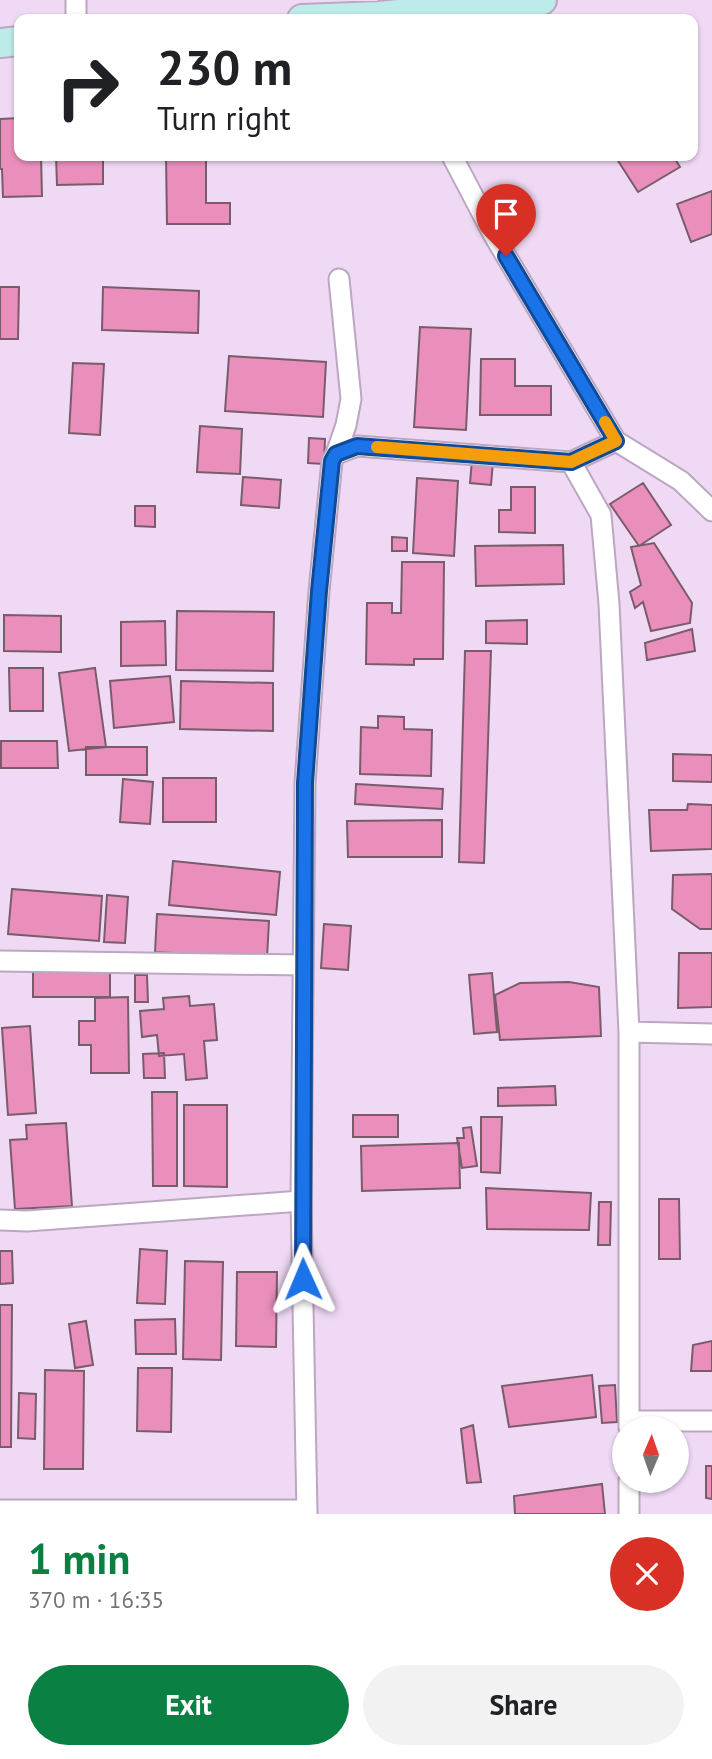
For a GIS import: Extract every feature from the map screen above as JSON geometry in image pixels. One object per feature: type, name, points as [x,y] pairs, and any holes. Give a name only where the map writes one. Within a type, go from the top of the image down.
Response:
[{"type":"main road","points":[[358,14],[542,0]]},
{"type":"street","points":[[455,161],[493,234],[616,441],[681,481],[712,511]]},
{"type":"street","points":[[0,1510],[306,1512],[302,1202],[305,783],[329,477],[332,461],[346,425],[351,399],[339,279]]},
{"type":"street","points":[[336,454],[357,446],[571,462],[616,441]]},
{"type":"street","points":[[571,462],[601,515],[609,604],[629,1032],[629,1416]]},
{"type":"street","points":[[0,961],[303,965]]},
{"type":"street","points":[[629,1032],[712,1034]]},
{"type":"street","points":[[0,1220],[27,1221],[302,1202]]},
{"type":"street","points":[[690,1422],[712,1421]]},
{"type":"street","points":[[629,1493],[629,1514]]},
{"type":"building","points":[[14,118],[14,161],[41,161],[42,196],[3,197],[0,119]]},
{"type":"building","points":[[56,161],[103,161],[103,184],[57,185]]},
{"type":"building","points":[[166,161],[206,161],[206,203],[230,203],[230,224],[167,224]]},
{"type":"building","points":[[618,161],[676,161],[680,167],[638,192]]},
{"type":"building","points":[[712,191],[712,234],[691,242],[677,204]]},
{"type":"building","points":[[0,287],[19,287],[18,339],[0,339]]},
{"type":"building","points":[[103,287],[199,291],[198,333],[102,330]]},
{"type":"building","points":[[420,327],[471,329],[466,430],[414,427]]},
{"type":"building","points":[[229,356],[326,362],[323,417],[225,411]]},
{"type":"building","points":[[481,359],[515,359],[515,386],[551,386],[551,415],[480,415]]},
{"type":"building","points":[[73,363],[104,364],[100,435],[69,433]]},
{"type":"building","points":[[200,426],[242,429],[240,474],[197,472]]},
{"type":"building","points":[[309,438],[325,439],[324,464],[308,463]]},
{"type":"building","points":[[472,460],[493,462],[491,485],[470,483]]},
{"type":"building","points":[[243,477],[281,480],[279,508],[241,505]]},
{"type":"building","points":[[417,478],[458,481],[454,556],[413,553]]},
{"type":"building","points":[[643,483],[671,525],[639,546],[610,504]]},
{"type":"building","points":[[511,487],[535,487],[535,533],[499,532],[499,510],[511,510]]},
{"type":"building","points":[[135,506],[155,506],[155,527],[135,526]]},
{"type":"building","points":[[392,537],[407,538],[407,551],[392,551]]},
{"type":"building","points":[[654,543],[692,603],[690,623],[651,631],[643,602],[635,608],[630,592],[641,585],[631,547]]},
{"type":"building","points":[[563,545],[564,584],[476,586],[475,546]]},
{"type":"building","points":[[402,562],[444,562],[443,659],[414,659],[414,665],[366,664],[367,603],[392,603],[392,613],[401,613]]},
{"type":"building","points":[[177,611],[274,612],[273,671],[176,670]]},
{"type":"building","points":[[4,615],[61,616],[61,652],[4,651]]},
{"type":"building","points":[[527,620],[527,644],[486,643],[486,621]]},
{"type":"building","points":[[165,621],[166,665],[121,666],[121,622]]},
{"type":"building","points":[[692,629],[695,651],[647,660],[645,643]]},
{"type":"building","points":[[465,651],[491,651],[484,863],[459,862]]},
{"type":"building","points":[[9,668],[43,668],[43,711],[10,711]]},
{"type":"building","points":[[95,668],[106,747],[69,751],[59,673]]},
{"type":"building","points":[[170,676],[174,722],[114,728],[110,681]]},
{"type":"building","points":[[181,681],[273,683],[273,731],[180,729]]},
{"type":"building","points":[[378,716],[404,717],[404,729],[432,730],[431,776],[360,774],[361,727],[378,728]]},
{"type":"building","points":[[1,741],[57,741],[58,768],[1,768]]},
{"type":"building","points":[[86,747],[147,747],[147,775],[86,775]]},
{"type":"building","points":[[673,754],[712,755],[712,782],[673,781]]},
{"type":"building","points":[[163,778],[216,778],[216,822],[163,822]]},
{"type":"building","points":[[123,779],[153,782],[150,824],[120,822]]},
{"type":"building","points":[[356,784],[443,789],[442,809],[355,804]]},
{"type":"building","points":[[688,804],[712,805],[712,849],[651,851],[649,810],[687,810]]},
{"type":"building","points":[[442,820],[442,857],[348,857],[347,821]]},
{"type":"building","points":[[173,861],[280,872],[276,915],[169,905]]},
{"type":"building","points":[[712,874],[712,929],[700,929],[672,909],[673,875]]},
{"type":"building","points":[[12,889],[102,896],[99,941],[8,934]]},
{"type":"building","points":[[107,895],[128,897],[125,943],[104,942]]},
{"type":"building","points":[[157,914],[269,921],[267,958],[155,952]]},
{"type":"building","points":[[324,924],[351,926],[348,970],[321,968]]},
{"type":"building","points":[[679,953],[712,953],[712,1007],[678,1008]]},
{"type":"building","points":[[33,972],[110,972],[110,997],[33,997]]},
{"type":"building","points":[[492,973],[497,1032],[474,1034],[469,975]]},
{"type":"building","points":[[135,975],[147,975],[148,1002],[135,1002]]},
{"type":"building","points":[[569,982],[599,987],[601,1036],[500,1040],[495,995],[520,983]]},
{"type":"building","points":[[189,996],[190,1006],[214,1004],[217,1040],[204,1041],[207,1078],[186,1080],[184,1054],[159,1056],[157,1035],[142,1037],[140,1011],[164,1009],[163,998]]},
{"type":"building","points":[[128,997],[129,1073],[91,1073],[91,1045],[79,1045],[79,1021],[95,1021],[95,998]]},
{"type":"building","points":[[30,1026],[36,1113],[8,1115],[2,1028]]},
{"type":"building","points":[[164,1053],[165,1078],[144,1078],[143,1054]]},
{"type":"building","points":[[555,1086],[556,1105],[498,1106],[498,1088]]},
{"type":"building","points":[[152,1092],[177,1092],[177,1186],[153,1186]]},
{"type":"building","points":[[184,1105],[227,1105],[227,1187],[184,1186]]},
{"type":"building","points":[[353,1115],[398,1115],[398,1137],[353,1137]]},
{"type":"building","points":[[481,1117],[502,1117],[500,1173],[481,1172]]},
{"type":"building","points":[[66,1123],[72,1206],[15,1209],[10,1140],[27,1139],[26,1125]]},
{"type":"building","points":[[471,1127],[477,1166],[462,1168],[457,1138],[464,1138],[463,1128]]},
{"type":"building","points":[[459,1143],[460,1188],[362,1191],[361,1146]]},
{"type":"building","points":[[486,1188],[591,1193],[589,1230],[487,1229]]},
{"type":"building","points":[[659,1199],[679,1199],[680,1259],[659,1259]]},
{"type":"building","points":[[599,1202],[611,1202],[610,1245],[598,1245]]},
{"type":"building","points":[[140,1249],[167,1251],[165,1304],[137,1303]]},
{"type":"building","points":[[0,1251],[12,1251],[13,1283],[0,1284]]},
{"type":"building","points":[[185,1261],[223,1262],[221,1360],[183,1359]]},
{"type":"building","points":[[237,1272],[277,1272],[276,1347],[236,1346]]},
{"type":"building","points":[[0,1305],[12,1305],[11,1447],[0,1447]]},
{"type":"building","points":[[175,1319],[176,1354],[136,1354],[135,1320]]},
{"type":"building","points":[[86,1321],[93,1365],[75,1368],[69,1324]]},
{"type":"building","points":[[712,1341],[712,1371],[691,1371],[693,1345]]},
{"type":"building","points":[[138,1368],[172,1368],[171,1432],[137,1431]]},
{"type":"building","points":[[45,1370],[84,1371],[83,1469],[44,1469]]},
{"type":"building","points":[[592,1375],[596,1417],[509,1427],[502,1386]]},
{"type":"building","points":[[615,1385],[617,1416],[612,1416],[612,1422],[602,1423],[599,1386]]},
{"type":"building","points":[[19,1393],[36,1394],[35,1439],[18,1438]]},
{"type":"building","points":[[473,1425],[481,1482],[467,1483],[461,1429]]},
{"type":"building","points":[[706,1466],[712,1466],[712,1499],[706,1498]]},
{"type":"building","points":[[602,1484],[605,1514],[515,1514],[514,1496]]},
{"type":"slow traffic","points":[[377,447],[571,462],[616,441],[605,422]]},
{"type":"route","points":[[303,1279],[305,783],[332,461],[336,454],[357,446],[571,462],[616,441],[506,256]]}]
